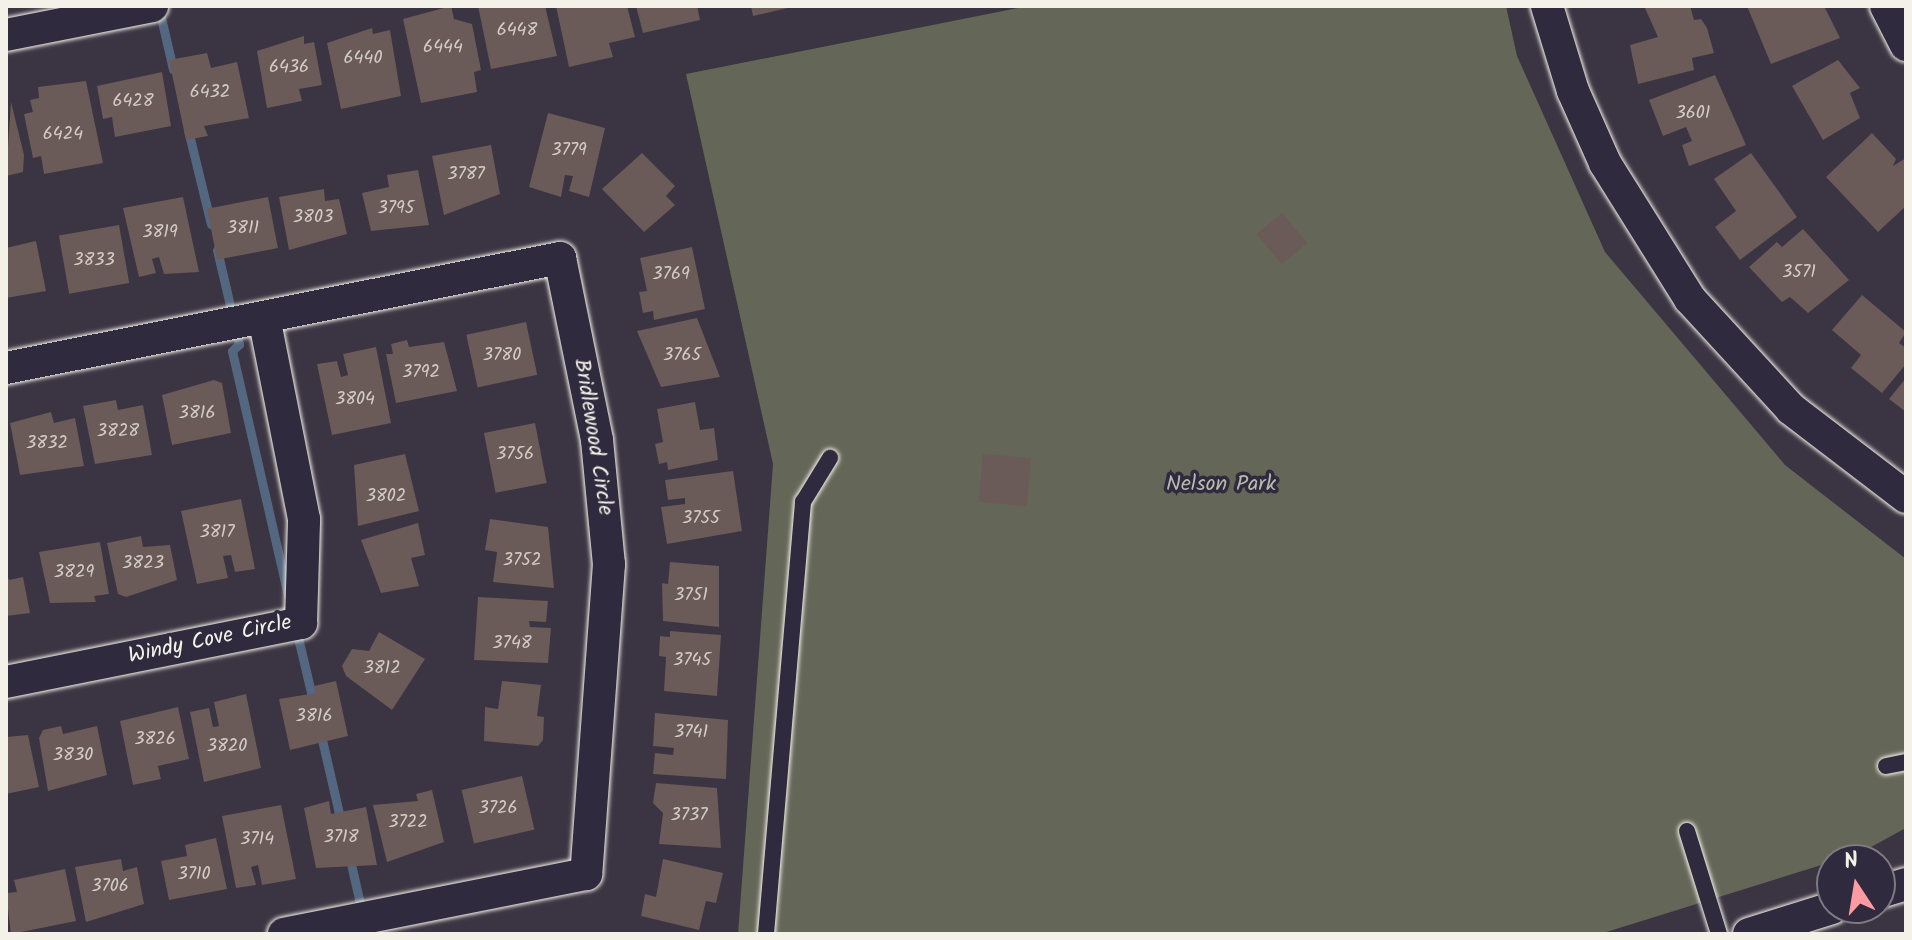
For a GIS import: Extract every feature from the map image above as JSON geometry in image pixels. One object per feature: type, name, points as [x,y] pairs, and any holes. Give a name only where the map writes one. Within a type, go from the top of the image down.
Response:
[{"type":"street","points":[[6,35],[152,6]]},
{"type":"street","points":[[1547,6],[1573,91],[1605,163],[1690,299],[1791,409],[1906,497]]},
{"type":"street","points":[[1886,6],[1906,45]]},
{"type":"street","name":"Bridlewood Circle","points":[[6,368],[560,258],[599,454],[609,564],[586,874],[284,934]]},
{"type":"street","name":"Windy Cove Circle","points":[[6,682],[301,623],[304,519],[264,317]]},
{"type":"street","points":[[1749,934],[1816,913]]},
{"type":"lane","points":[[766,934],[803,502],[830,458]]},
{"type":"lane","points":[[1886,766],[1906,762]]},
{"type":"lane","points":[[1687,831],[1719,934]]},
{"type":"green space","name":"Nelson Park","points":[[1028,6],[1506,6],[1517,56],[1605,252],[1785,465],[1906,559],[1906,828],[1877,844],[1816,844],[1816,867],[1600,934],[738,934],[773,464],[686,74]]},
{"type":"building","points":[[451,6],[454,19],[472,24],[481,70],[474,72],[477,92],[421,103],[403,19]]},
{"type":"building","points":[[478,6],[545,6],[557,56],[491,69]]},
{"type":"building","points":[[556,6],[627,6],[635,37],[609,43],[613,57],[569,67]]},
{"type":"building","points":[[636,6],[697,6],[700,20],[643,33]]},
{"type":"building","points":[[751,6],[792,6],[792,7],[753,16]]},
{"type":"building","points":[[1644,6],[1690,6],[1694,20],[1701,19],[1707,28],[1714,53],[1692,58],[1694,70],[1638,84],[1630,45],[1658,37]]},
{"type":"building","points":[[1747,6],[1824,6],[1840,38],[1771,64]]},
{"type":"building","points":[[372,28],[373,34],[390,30],[401,96],[341,109],[327,43]]},
{"type":"building","points":[[304,36],[304,44],[314,42],[322,85],[299,89],[302,101],[267,108],[257,51]]},
{"type":"building","points":[[207,53],[211,68],[237,62],[249,118],[204,126],[208,136],[186,140],[169,60]]},
{"type":"building","points":[[1838,60],[1860,88],[1850,93],[1860,118],[1823,140],[1792,86]]},
{"type":"building","points":[[162,72],[171,126],[115,137],[112,117],[103,119],[97,86]]},
{"type":"building","points":[[1715,75],[1746,145],[1689,166],[1682,145],[1692,141],[1686,127],[1663,136],[1649,100]]},
{"type":"building","points":[[86,81],[103,163],[44,174],[41,156],[33,158],[24,114],[33,112],[30,100],[39,98],[38,87]]},
{"type":"building","points":[[11,102],[24,155],[23,172],[6,176]]},
{"type":"building","points":[[548,113],[605,128],[589,197],[569,191],[573,176],[565,175],[561,197],[529,187]]},
{"type":"building","points":[[1872,133],[1896,159],[1893,166],[1906,158],[1906,206],[1878,232],[1826,177]]},
{"type":"building","points":[[491,145],[500,194],[444,215],[432,156]]},
{"type":"building","points":[[642,153],[675,186],[666,196],[675,205],[644,232],[602,189]]},
{"type":"building","points":[[1751,153],[1797,217],[1740,260],[1715,227],[1736,211],[1714,179]]},
{"type":"building","points":[[418,170],[429,225],[371,231],[362,193],[389,187],[387,175]]},
{"type":"building","points":[[324,189],[325,201],[339,199],[347,234],[289,250],[279,197]]},
{"type":"building","points":[[183,197],[199,272],[164,274],[159,257],[152,259],[156,273],[139,277],[123,208]]},
{"type":"building","points":[[268,197],[278,248],[217,260],[207,209]]},
{"type":"building","points":[[1282,213],[1307,243],[1282,264],[1257,234]]},
{"type":"building","points":[[119,225],[129,283],[69,294],[59,236]]},
{"type":"building","points":[[1803,229],[1849,280],[1808,313],[1790,297],[1782,302],[1749,267],[1777,242],[1782,247]]},
{"type":"building","points":[[36,241],[46,291],[6,298],[6,248]]},
{"type":"building","points":[[692,247],[705,309],[654,320],[653,311],[643,313],[639,292],[647,291],[640,258]]},
{"type":"building","points":[[1862,295],[1906,332],[1899,343],[1906,348],[1906,364],[1882,393],[1851,368],[1861,355],[1832,330]]},
{"type":"building","points":[[697,318],[720,377],[661,387],[637,331]]},
{"type":"building","points":[[526,322],[537,375],[478,388],[466,335]]},
{"type":"building","points":[[407,340],[409,347],[444,342],[457,391],[396,403],[386,354],[393,354],[391,344]]},
{"type":"building","points":[[376,347],[391,423],[332,435],[317,364],[337,361],[341,377],[348,375],[343,354]]},
{"type":"building","points":[[1906,378],[1906,412],[1889,399]]},
{"type":"building","points":[[214,380],[222,383],[231,433],[172,445],[162,395]]},
{"type":"building","points":[[116,400],[118,410],[143,405],[152,455],[95,464],[83,406]]},
{"type":"building","points":[[695,402],[700,430],[714,428],[718,460],[668,470],[667,462],[659,464],[655,444],[663,442],[657,409]]},
{"type":"building","points":[[51,412],[54,423],[75,418],[84,466],[20,475],[10,423]]},
{"type":"building","points":[[535,423],[547,483],[496,493],[484,433]]},
{"type":"building","points":[[405,454],[419,511],[358,526],[354,465]]},
{"type":"building","points":[[983,454],[1031,458],[1027,506],[979,502]]},
{"type":"building","points":[[733,471],[742,531],[667,544],[661,507],[685,504],[685,498],[668,500],[665,480]]},
{"type":"building","points":[[241,499],[255,569],[235,572],[231,555],[223,556],[228,578],[197,584],[181,511]]},
{"type":"building","points":[[490,519],[548,527],[554,588],[493,582],[497,552],[485,550]]},
{"type":"building","points":[[418,523],[425,555],[411,558],[419,586],[381,593],[361,540]]},
{"type":"building","points":[[141,536],[143,547],[170,545],[177,580],[126,597],[118,594],[107,543]]},
{"type":"building","points":[[100,542],[109,594],[94,596],[96,602],[50,603],[39,552]]},
{"type":"building","points":[[670,562],[719,566],[719,627],[663,621],[662,583],[668,584]]},
{"type":"building","points":[[6,572],[9,580],[23,577],[30,613],[6,616]]},
{"type":"building","points":[[478,597],[548,601],[546,622],[529,621],[530,627],[551,628],[548,663],[474,660]]},
{"type":"building","points":[[670,631],[721,635],[717,696],[664,691],[666,657],[659,656],[660,636],[670,637]]},
{"type":"building","points":[[379,632],[425,659],[392,710],[346,676],[342,666],[352,649],[369,651]]},
{"type":"building","points":[[336,681],[348,736],[290,750],[279,699],[316,693],[314,686]]},
{"type":"building","points":[[502,681],[541,685],[537,716],[544,717],[543,740],[538,746],[484,741],[485,707],[498,709]]},
{"type":"building","points":[[246,694],[261,768],[204,782],[190,712],[209,708],[213,727],[219,726],[214,702]]},
{"type":"building","points":[[178,707],[189,759],[158,766],[161,779],[133,785],[120,721]]},
{"type":"building","points":[[655,713],[728,720],[726,779],[653,774],[655,753],[673,755],[674,748],[653,746]]},
{"type":"building","points":[[61,726],[63,734],[97,726],[107,775],[48,791],[39,738],[43,730]]},
{"type":"building","points":[[28,735],[39,787],[6,794],[6,737]]},
{"type":"building","points":[[522,776],[534,830],[474,844],[462,790]]},
{"type":"building","points":[[656,783],[717,788],[721,848],[659,844],[663,813],[653,803]]},
{"type":"building","points":[[432,790],[444,842],[387,862],[373,805],[418,801],[416,794]]},
{"type":"building","points":[[329,801],[331,814],[366,807],[377,865],[316,868],[304,808]]},
{"type":"building","points":[[281,805],[296,879],[262,885],[258,865],[251,867],[256,885],[236,888],[222,816]]},
{"type":"building","points":[[216,838],[227,889],[169,900],[161,861],[187,856],[185,845]]},
{"type":"building","points":[[121,859],[123,871],[137,867],[144,904],[86,922],[75,867]]},
{"type":"building","points":[[663,859],[723,873],[716,903],[706,901],[699,930],[641,916],[645,894],[656,897]]},
{"type":"building","points":[[65,869],[76,921],[11,934],[6,893],[17,892],[14,880]]},
{"type":"waterway","points":[[159,9],[173,69]]},
{"type":"waterway","points":[[188,130],[211,224]]},
{"type":"waterway","points":[[217,250],[239,344],[232,351],[288,596]]},
{"type":"waterway","points":[[296,629],[314,705]]},
{"type":"waterway","points":[[320,731],[341,822]]},
{"type":"waterway","points":[[349,855],[367,934]]}]
